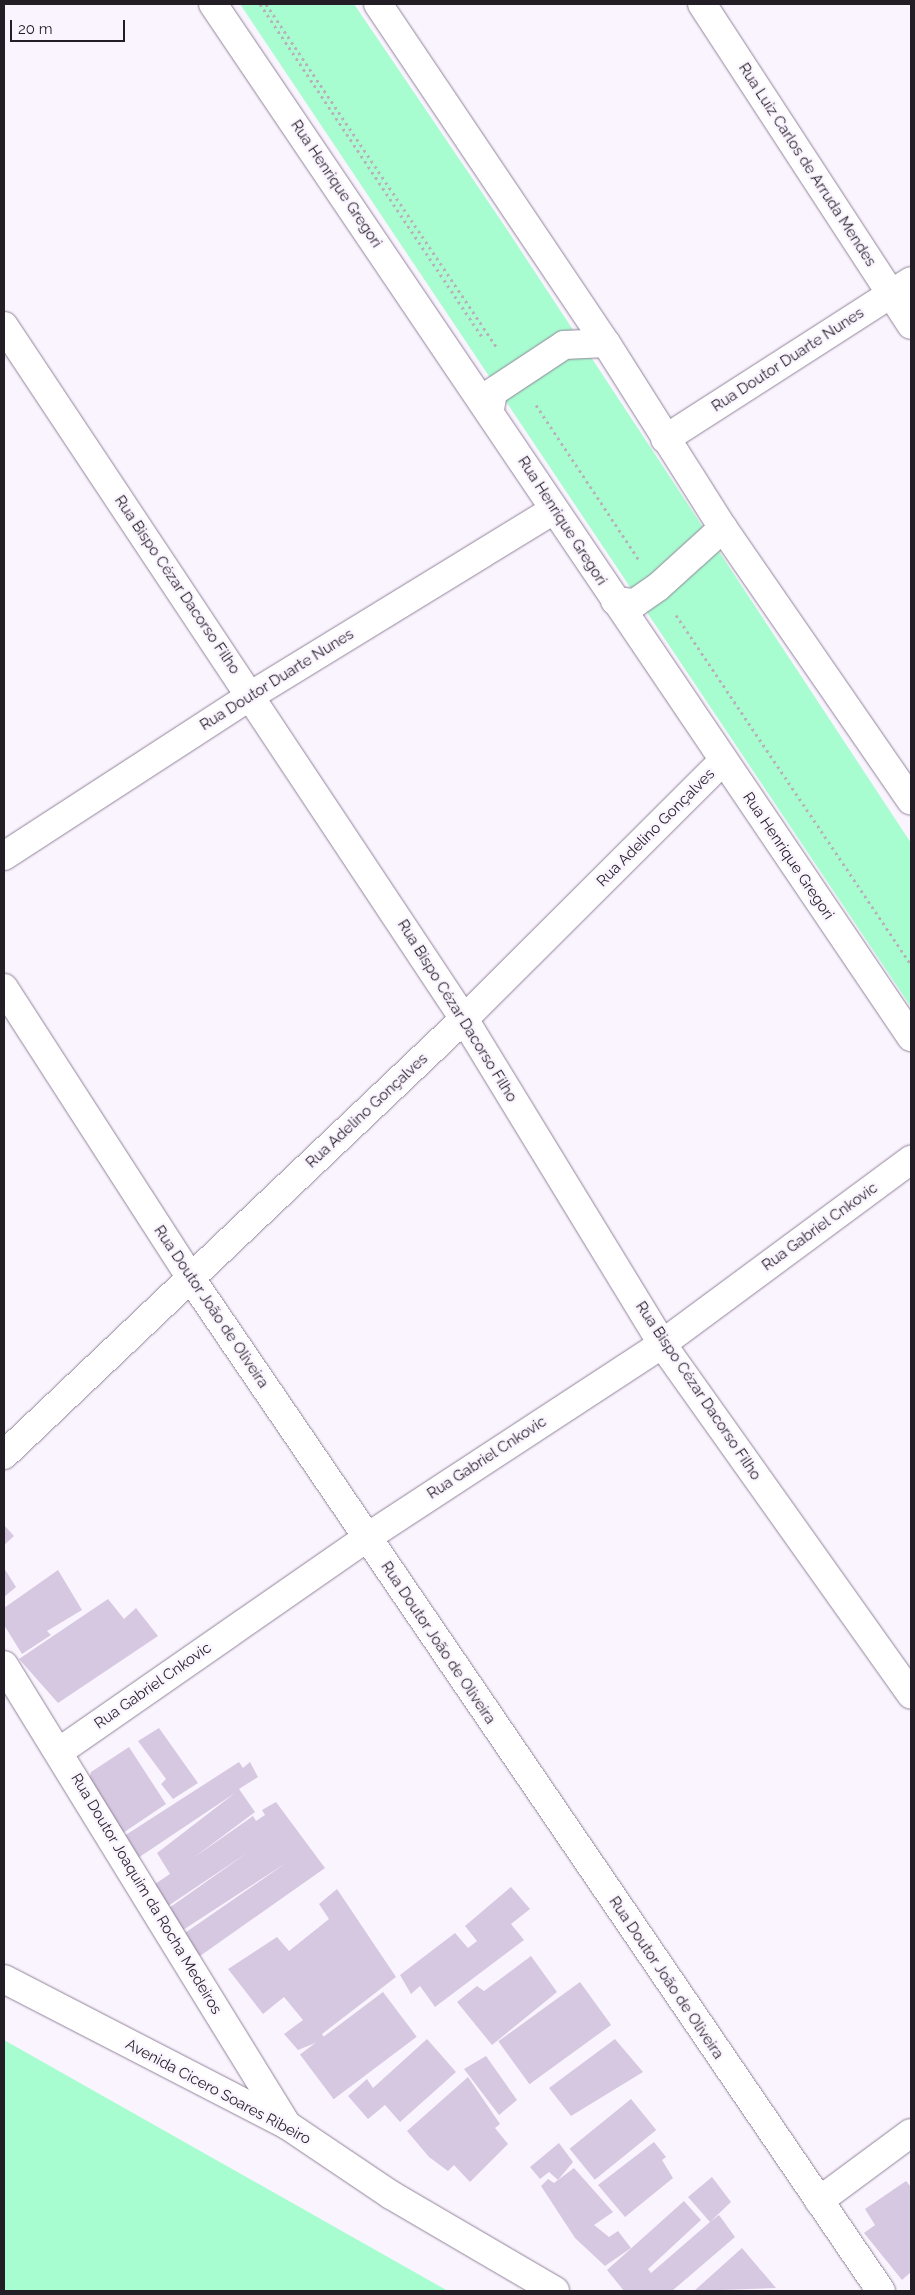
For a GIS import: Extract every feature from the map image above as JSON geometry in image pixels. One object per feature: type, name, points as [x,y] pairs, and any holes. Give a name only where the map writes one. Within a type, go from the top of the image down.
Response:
[{"type":"street","name":"Rua Henrique Gregori","points":[[213,4],[490,409],[553,510],[911,1037]]},
{"type":"street","points":[[378,4],[606,343],[665,440],[723,528],[911,801]]},
{"type":"street","name":"Rua Luiz Carlos de Arruda Mendes","points":[[702,4],[901,288],[911,325]]},
{"type":"street","name":"Rua Doutor Duarte Nunes","points":[[665,440],[901,288]]},
{"type":"street","name":"Rua Bispo Cézar Dacorso Filho","points":[[4,326],[464,1019],[662,1344],[911,1694]]},
{"type":"street","points":[[490,409],[493,392],[564,345],[606,343]]},
{"type":"street","name":"Rua Doutor Duarte Nunes","points":[[4,856],[250,696],[553,510]]},
{"type":"street","points":[[615,601],[635,603],[658,587],[723,528]]},
{"type":"street","name":"Rua Adelino Gonçalves","points":[[4,1454],[464,1019],[723,761]]},
{"type":"street","name":"Rua Doutor João de Oliveira","points":[[4,988],[190,1277],[366,1538],[881,2291]]},
{"type":"street","name":"Rua Gabriel Cnkovic","points":[[60,1751],[366,1538],[662,1344],[911,1160]]},
{"type":"street","name":"Rua Doutor Joaquim da Rocha Medeiros","points":[[4,1665],[60,1751],[287,2125]]},
{"type":"street","name":"Avenida Cicero Soares Ribeiro","points":[[4,1979],[287,2125],[391,2195],[555,2291]]},
{"type":"street","points":[[818,2201],[911,2132]]},
{"type":"path","points":[[266,4],[911,965]]},
{"type":"green space","points":[[240,4],[354,4],[504,225],[911,843],[911,1007]]},
{"type":"green space","points":[[4,2040],[448,2291],[4,2291]]},
{"type":"building","points":[[4,1525],[14,1536],[4,1545]]},
{"type":"building","points":[[4,1568],[16,1587],[4,1597]]},
{"type":"building","points":[[58,1570],[82,1610],[47,1631],[51,1635],[22,1654],[4,1625],[4,1608]]},
{"type":"building","points":[[108,1599],[124,1619],[136,1608],[158,1636],[58,1703],[19,1659]]},
{"type":"building","points":[[159,1728],[198,1783],[173,1799],[161,1784],[166,1779],[138,1741]]},
{"type":"building","points":[[129,1747],[166,1804],[120,1835],[88,1784],[91,1772]]},
{"type":"building","points":[[239,1762],[243,1768],[250,1762],[258,1777],[239,1789],[255,1812],[192,1859],[253,1816],[256,1821],[265,1815],[262,1810],[276,1802],[325,1868],[200,1956],[182,1935],[286,1863],[183,1930],[169,1908],[247,1853],[168,1906],[155,1884],[170,1874],[157,1853],[235,1793],[135,1860],[121,1838]]},
{"type":"building","points":[[511,1887],[530,1909],[511,1924],[524,1940],[435,2007],[420,1986],[411,1994],[400,1975],[455,1933],[468,1948],[477,1941],[465,1926]]},
{"type":"building","points":[[337,1889],[396,1977],[322,2034],[325,2039],[298,2050],[284,2034],[303,2020],[284,1997],[263,2014],[228,1969],[277,1937],[289,1951],[329,1919],[319,1904]]},
{"type":"building","points":[[531,1956],[557,1992],[492,2045],[457,2002],[477,1986],[484,1991]]},
{"type":"building","points":[[580,1982],[611,2025],[529,2084],[498,2041]]},
{"type":"building","points":[[383,1992],[417,2037],[334,2099],[300,2055]]},
{"type":"building","points":[[427,2039],[456,2072],[400,2122],[385,2105],[368,2119],[348,2096],[367,2079],[373,2088]]},
{"type":"building","points":[[615,2039],[643,2072],[571,2116],[549,2088]]},
{"type":"building","points":[[486,2056],[517,2100],[499,2115],[464,2069]]},
{"type":"building","points":[[468,2077],[500,2124],[495,2128],[508,2144],[470,2182],[454,2165],[448,2171],[429,2157],[407,2131]]},
{"type":"building","points":[[631,2099],[656,2130],[595,2180],[570,2149]]},
{"type":"building","points":[[654,2142],[666,2157],[662,2160],[673,2178],[625,2217],[598,2185]]},
{"type":"building","points":[[559,2143],[573,2162],[558,2180],[549,2172],[540,2179],[530,2167]]},
{"type":"building","points":[[574,2168],[613,2212],[594,2225],[609,2237],[618,2231],[631,2248],[605,2266],[575,2238],[541,2186],[548,2179],[554,2183]]},
{"type":"building","points":[[712,2177],[731,2202],[710,2222],[688,2197]]},
{"type":"building","points":[[906,2181],[911,2187],[911,2272],[902,2280],[864,2233],[875,2225],[865,2209]]},
{"type":"building","points":[[684,2201],[701,2220],[648,2269],[651,2273],[719,2215],[735,2237],[672,2291],[624,2291],[607,2270]]},
{"type":"building","points":[[742,2248],[776,2288],[694,2291]]}]
